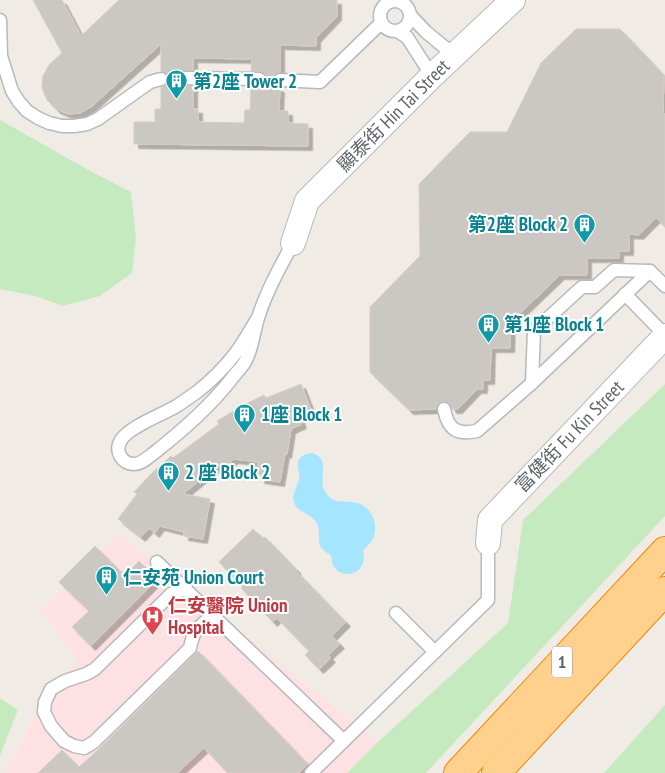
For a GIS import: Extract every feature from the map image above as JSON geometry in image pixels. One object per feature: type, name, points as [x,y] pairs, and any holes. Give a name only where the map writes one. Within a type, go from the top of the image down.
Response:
[{"type":"highway","name":"1","points":[[458,773],[665,551]]},
{"type":"highway","name":"1","points":[[496,773],[665,591]]},
{"type":"street","name":"顯泰街 Hin Tai Street","points":[[293,243],[306,201],[432,76],[513,0]]},
{"type":"street","name":"富健街 Fu Kin Street","points":[[488,542],[490,520],[665,335]]},
{"type":"lane","points":[[411,16],[405,28],[392,31],[388,30],[381,23],[380,13],[389,1],[407,2],[411,16],[426,32],[454,55]]},
{"type":"lane","points":[[0,20],[1,56],[12,91],[28,111],[50,123],[62,126],[87,124],[98,119],[150,82],[161,79]]},
{"type":"lane","points":[[280,80],[320,82],[381,23]]},
{"type":"lane","points":[[397,31],[406,37],[432,76]]},
{"type":"lane","points":[[185,78],[259,80]]},
{"type":"lane","points":[[258,319],[235,354],[218,374],[176,406],[131,430],[121,439],[118,445],[118,452],[121,458],[127,463],[140,463],[198,416],[224,389],[244,363],[252,345],[258,319],[270,288],[293,243]]},
{"type":"lane","points":[[532,383],[534,331],[582,287],[595,287],[614,270],[650,271],[665,286]]},
{"type":"lane","points":[[444,409],[447,421],[454,430],[466,433],[477,430],[532,383],[650,271]]},
{"type":"lane","points":[[625,294],[665,335]]},
{"type":"lane","points":[[311,773],[488,600],[488,542]]},
{"type":"lane","points":[[157,562],[344,741]]},
{"type":"lane","points":[[186,589],[171,594],[95,669],[65,681],[51,690],[45,702],[44,712],[51,726],[64,741],[84,748],[94,742],[190,648],[196,629],[213,615]]},
{"type":"lane","points":[[396,613],[435,652]]},
{"type":"shaded area","name":"仁安醫院 Union Hospital","points":[[118,533],[378,742],[347,773],[6,773],[44,696],[78,660],[40,610]]},
{"type":"green space","points":[[0,120],[131,192],[136,239],[132,273],[100,296],[63,306],[35,296],[0,289]]},
{"type":"green space","points":[[665,384],[665,516],[426,773],[347,773],[378,742],[508,623],[523,520]]},
{"type":"green space","points":[[0,698],[18,710],[0,756]]},
{"type":"green space","points":[[665,705],[665,773],[604,773]]},
{"type":"water","points":[[312,453],[322,460],[323,488],[326,493],[337,501],[364,506],[373,517],[375,531],[370,543],[363,550],[364,560],[356,572],[350,574],[337,570],[331,555],[321,548],[316,522],[295,505],[294,495],[299,479],[299,460],[302,456]]},
{"type":"building","points":[[33,0],[62,0],[81,36],[119,0],[337,0],[337,16],[316,38],[316,46],[280,45],[280,72],[273,75],[272,79],[273,84],[280,88],[279,111],[288,111],[288,123],[308,124],[308,146],[134,144],[134,122],[155,122],[155,109],[161,109],[161,87],[169,82],[167,74],[161,71],[161,44],[91,107],[80,113],[68,114],[56,109],[47,100],[42,88],[43,76],[49,65],[62,53]],"holes":[[[193,58],[252,59],[251,71],[260,71],[266,75],[267,80],[263,86],[251,87],[250,110],[245,110],[244,123],[198,122],[198,109],[193,109],[193,86],[181,85],[178,82],[178,74],[181,71],[193,70]]]},
{"type":"building","points":[[576,29],[620,29],[664,75],[665,227],[656,218],[639,235],[629,234],[629,251],[619,251],[619,258],[587,258],[587,275],[560,275],[511,322],[510,348],[491,348],[490,380],[483,380],[483,389],[477,389],[458,409],[452,409],[449,403],[443,401],[438,404],[436,409],[409,410],[370,372],[370,307],[420,256],[419,184],[470,132],[507,132],[541,63]]},
{"type":"building","points":[[301,384],[312,412],[299,416],[302,424],[291,429],[280,482],[260,479],[261,474],[257,474],[258,462],[234,459],[225,466],[222,462],[183,494],[210,499],[203,539],[184,536],[184,532],[160,526],[155,533],[149,528],[141,537],[118,519],[137,494],[134,492],[152,473],[171,456],[173,458],[219,424],[217,421],[264,395],[266,398]]},
{"type":"building","points":[[253,529],[263,538],[265,537],[346,622],[332,636],[340,644],[328,655],[331,658],[319,669],[305,655],[309,651],[277,618],[273,622],[219,562]]},
{"type":"building","name":"仁安苑 Union Court","points":[[95,546],[125,576],[139,561],[157,580],[91,646],[72,627],[89,611],[59,582]]},
{"type":"building","points":[[198,651],[308,764],[299,773],[228,773],[204,748],[177,773],[38,773],[62,750],[79,767]]},
{"type":"place","name":"第2座 Tower 2","points":[[177,100]]},
{"type":"place","name":"第2座 Block 2","points":[[584,243]]},
{"type":"place","name":"第1座 Block 1","points":[[488,343]]},
{"type":"place","name":"1座 Block 1","points":[[245,433]]},
{"type":"place","name":"2 座 Block 2","points":[[169,491]]},
{"type":"place","name":"仁安苑 Union Court","points":[[107,596]]},
{"type":"place","name":"仁安醫院 Union Hospital","points":[[152,635]]}]
